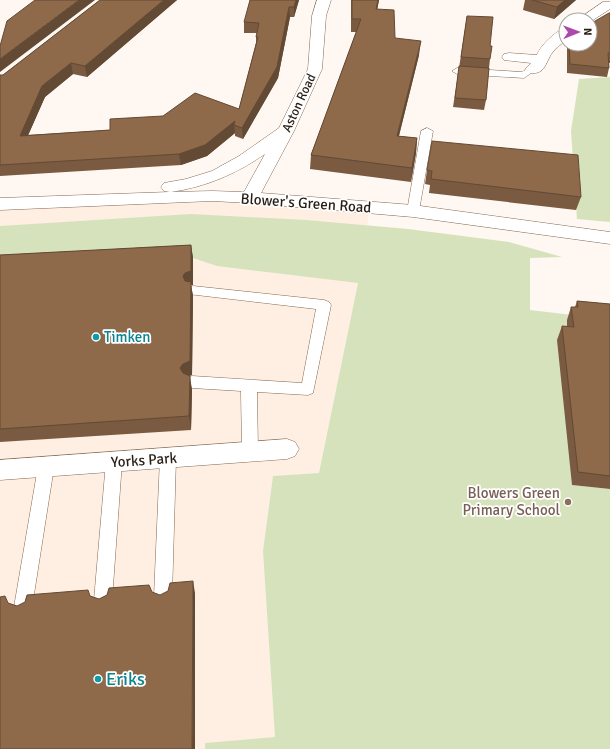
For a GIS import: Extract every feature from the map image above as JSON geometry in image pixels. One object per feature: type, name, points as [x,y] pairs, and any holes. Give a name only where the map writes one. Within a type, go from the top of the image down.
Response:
[{"type":"main road","name":"Aston Road","points":[[250,198],[286,131],[315,69],[319,16],[324,0]]},
{"type":"main road","points":[[590,1],[609,6]]},
{"type":"main road","points":[[598,12],[609,6]]},
{"type":"main road","points":[[509,56],[537,65],[545,52],[558,40]]},
{"type":"main road","points":[[43,202],[185,186],[215,176],[245,162],[286,131]]},
{"type":"main road","name":"Blower's Green Road","points":[[0,204],[212,196],[250,198],[413,211],[610,238]]},
{"type":"main road","name":"Yorks Park","points":[[0,470],[287,449]]},
{"type":"lane","points":[[457,71],[516,76],[524,74],[537,65]]},
{"type":"lane","points":[[413,211],[427,131]]},
{"type":"lane","points":[[192,382],[308,389],[324,305],[193,291]]},
{"type":"lane","points":[[249,385],[250,452]]},
{"type":"lane","points":[[163,596],[168,458]]},
{"type":"lane","points":[[103,600],[114,462]]},
{"type":"lane","points":[[23,607],[46,467]]},
{"type":"shaded area","points":[[212,196],[370,207],[358,283],[319,473],[273,476],[263,551],[275,737],[205,744],[205,749],[0,749],[0,204]]},
{"type":"green space","points":[[610,77],[610,222],[577,219],[571,131],[579,79]]},
{"type":"green space","points":[[191,214],[306,220],[408,229],[509,242],[562,257],[530,258],[530,310],[572,315],[569,341],[572,485],[610,489],[610,749],[205,749],[205,743],[275,737],[263,551],[273,476],[319,473],[358,283],[217,266],[193,258],[0,269],[0,226]]},
{"type":"building","points":[[35,0],[79,0],[0,59],[0,46],[7,21]]},
{"type":"building","points":[[100,0],[164,0],[85,66],[71,63],[42,86],[20,136],[110,130],[110,119],[163,116],[195,93],[239,109],[258,37],[256,37],[259,23],[244,22],[250,0],[296,0],[294,7],[289,7],[277,67],[242,128],[234,125],[235,121],[205,145],[179,154],[0,165],[0,75],[3,75]]},
{"type":"building","points":[[352,0],[378,0],[376,9],[394,10],[395,38],[421,41],[397,136],[417,138],[412,168],[311,155],[361,19],[352,19]]},
{"type":"building","points":[[532,0],[565,0],[557,7]]},
{"type":"building","points":[[610,13],[610,53],[608,53],[609,68],[570,64],[569,52],[598,52],[598,19]]},
{"type":"building","points":[[467,16],[493,17],[490,59],[461,57]]},
{"type":"building","points":[[459,66],[489,68],[486,100],[455,98]]},
{"type":"building","points":[[432,141],[578,155],[581,197],[431,179],[432,171],[427,170]]},
{"type":"building","name":"Timken","points":[[191,245],[191,271],[185,273],[183,276],[185,281],[191,282],[190,361],[183,364],[180,368],[183,373],[190,376],[189,416],[0,429],[0,255]]},
{"type":"building","name":"Blowers Green Primary School","points":[[577,301],[610,304],[610,476],[578,472],[562,326],[574,327],[571,307],[578,307]]},
{"type":"building","name":"Eriks","points":[[193,581],[192,749],[0,749],[0,597],[5,596],[8,603],[17,606],[25,602],[27,595],[88,590],[90,596],[99,599],[107,595],[109,588],[149,585],[152,592],[160,595],[168,591],[170,583]]},
{"type":"place","name":"Timken","points":[[96,337]]},
{"type":"place","name":"Blowers Green Primary School","points":[[568,502]]},
{"type":"place","name":"Eriks","points":[[98,679]]}]
